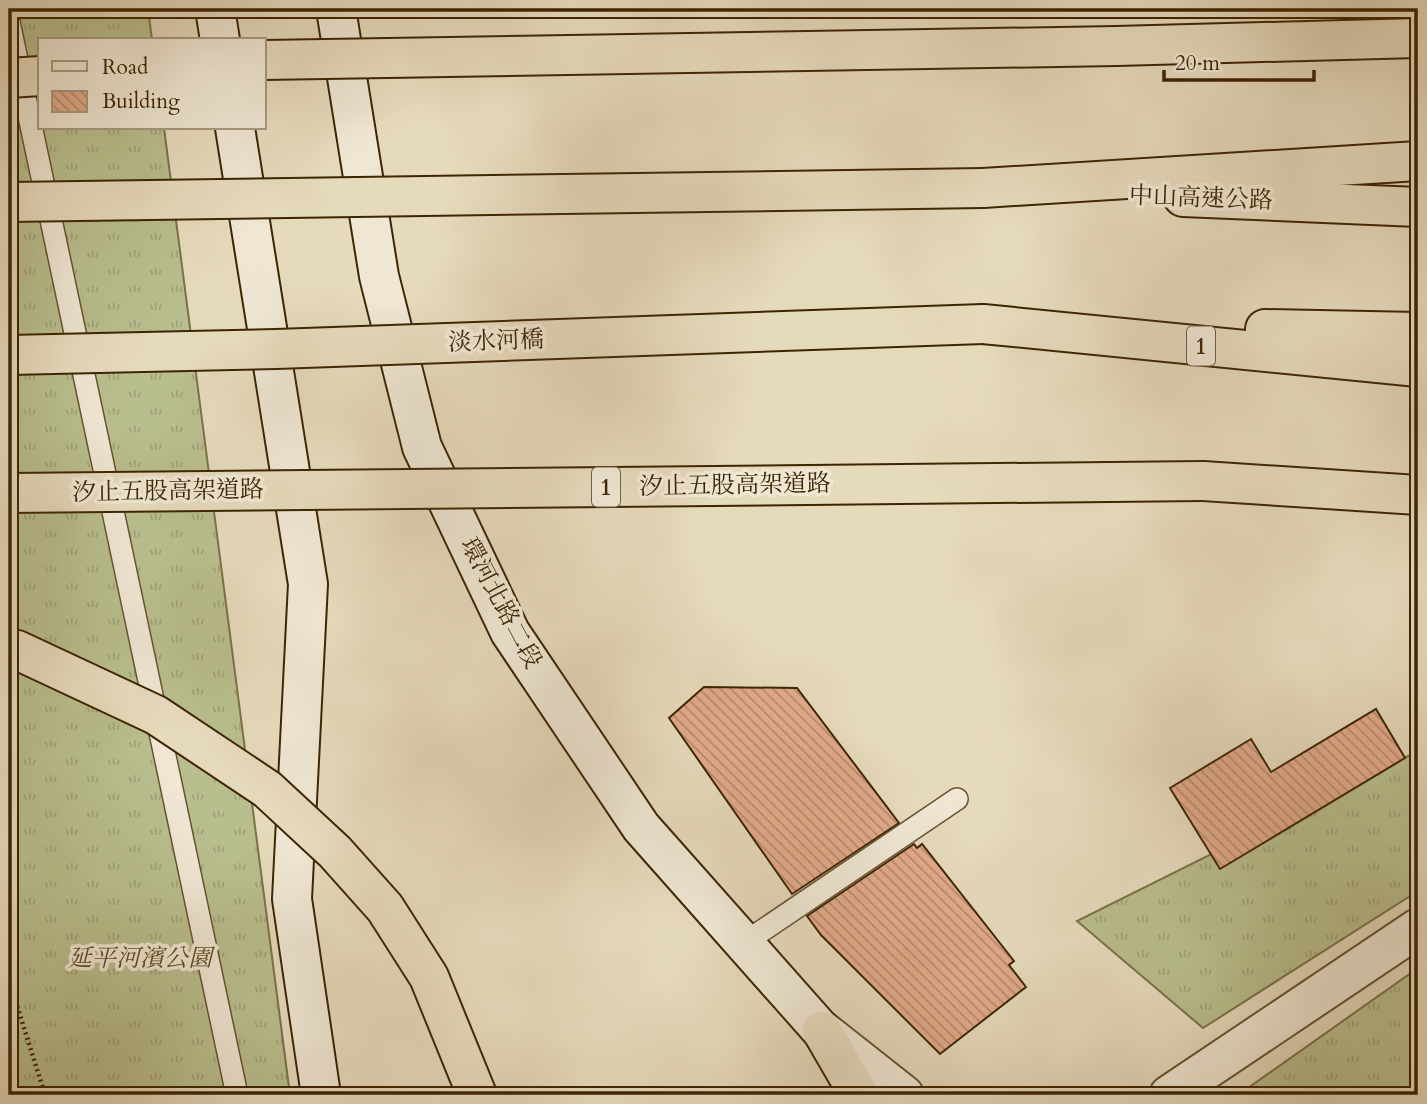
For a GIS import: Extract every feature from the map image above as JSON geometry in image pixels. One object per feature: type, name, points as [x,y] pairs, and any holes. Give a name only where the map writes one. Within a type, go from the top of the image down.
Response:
[{"type":"highway","points":[[266,60],[1102,47],[1418,38]]},
{"type":"highway","points":[[9,78],[38,76]]},
{"type":"highway","points":[[9,202],[983,188],[1418,161]]},
{"type":"highway","name":"中山高速公路","points":[[983,188],[1418,207]]},
{"type":"highway","name":"1","points":[[983,324],[1418,332]]},
{"type":"highway","name":"1","points":[[983,324],[1418,367]]},
{"type":"highway","name":"淡水河橋","points":[[9,355],[276,349],[983,324]]},
{"type":"highway","name":"汐止五股高架道路","points":[[9,493],[1203,481],[1418,495]]},
{"type":"highway","points":[[9,648],[156,715],[267,789],[335,852],[385,908],[429,977],[477,1095]]},
{"type":"highway","points":[[822,1031],[859,1095]]},
{"type":"main road","points":[[215,9],[220,38]]},
{"type":"main road","name":"環河北路二段","points":[[336,9],[379,276],[422,447],[510,632],[641,827],[877,1095]]},
{"type":"main road","points":[[234,130],[308,584],[292,899],[321,1095]]},
{"type":"main road","points":[[1169,1095],[1418,928]]},
{"type":"main road","points":[[311,1028],[328,1095]]},
{"type":"main road","points":[[822,1031],[904,1095]]},
{"type":"lane","points":[[9,22],[237,1095]]},
{"type":"lane","points":[[744,943],[957,799]]},
{"type":"path","points":[[9,980],[45,1095]]},
{"type":"green space","name":"延平河濱公園","points":[[9,9],[148,9],[152,38],[38,38],[38,130],[164,130],[290,1095],[9,1095]]},
{"type":"green space","points":[[1418,751],[1418,891],[1203,1028],[1077,921]]},
{"type":"green space","points":[[1418,968],[1418,1088],[1407,1095],[1238,1095]]},
{"type":"building","points":[[704,687],[797,688],[899,823],[792,894],[669,718]]},
{"type":"building","points":[[1376,709],[1405,758],[1220,869],[1170,788],[1251,739],[1271,772]]},
{"type":"building","points":[[914,844],[917,848],[922,844],[1014,961],[1009,965],[1026,987],[940,1054],[821,935],[807,916]]}]
